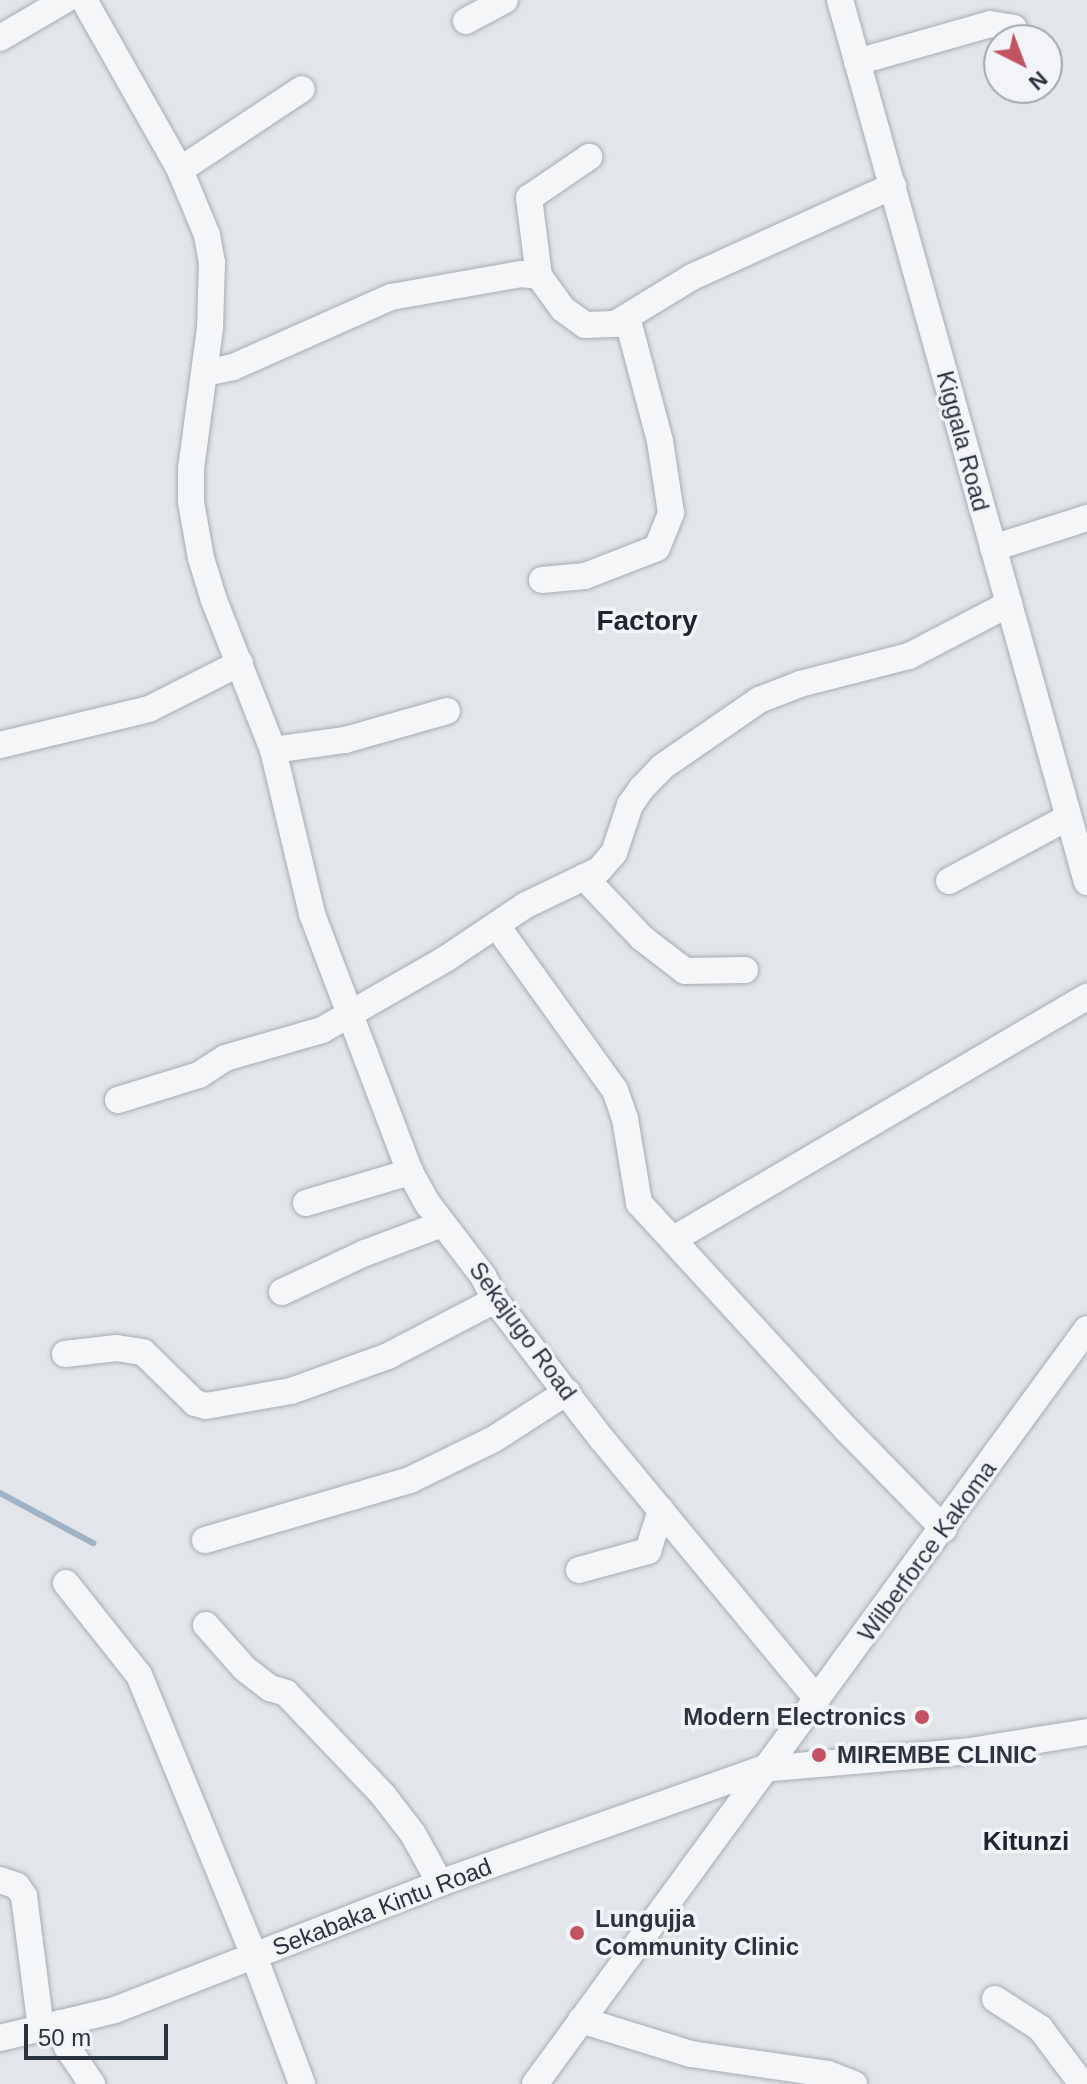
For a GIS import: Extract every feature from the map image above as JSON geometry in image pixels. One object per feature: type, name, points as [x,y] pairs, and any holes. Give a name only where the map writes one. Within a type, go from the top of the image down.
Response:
[{"type":"street","points":[[0,38],[65,0]]},
{"type":"street","name":"Sekajugo Road","points":[[84,0],[180,170],[202,217],[212,262],[205,373],[191,469],[191,502],[201,558],[214,600],[273,750],[312,914],[347,1014],[410,1172],[495,1300],[661,1510],[817,1699]]},
{"type":"street","points":[[466,21],[505,0]]},
{"type":"street","name":"Kiggala Road","points":[[840,0],[1087,882]]},
{"type":"street","points":[[857,62],[983,26]]},
{"type":"street","points":[[180,170],[302,89]]},
{"type":"street","points":[[589,157],[529,198],[539,276],[563,309],[585,325],[603,327],[627,317],[692,277],[893,186]]},
{"type":"street","points":[[205,373],[233,367],[391,297],[522,274],[539,276]]},
{"type":"street","points":[[542,580],[585,576],[657,548],[671,513],[660,441],[627,317]]},
{"type":"street","points":[[993,548],[1087,518]]},
{"type":"street","points":[[118,1100],[199,1075],[225,1058],[322,1030],[497,926],[526,905],[599,870],[614,853],[630,805],[662,767],[759,700],[800,684],[909,656],[1009,604]]},
{"type":"street","points":[[0,745],[149,709],[240,663]]},
{"type":"street","points":[[273,750],[345,740],[447,711]]},
{"type":"street","points":[[949,881],[1067,818]]},
{"type":"street","points":[[584,877],[642,938],[685,971],[745,970]]},
{"type":"street","points":[[497,926],[615,1090],[625,1119],[639,1203],[804,1383],[944,1529]]},
{"type":"street","points":[[674,1239],[1087,997]]},
{"type":"street","points":[[306,1203],[410,1172]]},
{"type":"street","points":[[282,1292],[365,1253],[442,1224]]},
{"type":"street","points":[[65,1354],[117,1348],[143,1352],[195,1403],[206,1406],[291,1391],[388,1356],[495,1300]]},
{"type":"street","name":"Wilberforce Kakoma","points":[[535,2084],[762,1769],[944,1529],[1087,1329]]},
{"type":"street","points":[[205,1540],[410,1480],[494,1439],[567,1392]]},
{"type":"street","points":[[579,1570],[648,1551],[661,1510]]},
{"type":"street","points":[[66,1583],[139,1675],[254,1956],[302,2084]]},
{"type":"street","points":[[206,1625],[244,1668],[270,1688],[286,1693],[383,1795],[413,1834],[440,1883]]},
{"type":"street","name":"Sekabaka Kintu Road","points":[[0,2038],[115,2010],[440,1883],[762,1769],[970,1751],[1087,1732]]},
{"type":"street","points":[[0,1880],[17,1886],[24,1896],[50,2026],[92,2084]]},
{"type":"street","points":[[995,1999],[1040,2028],[1082,2084]]},
{"type":"street","points":[[581,2020],[691,2054],[828,2074],[854,2084]]},
{"type":"waterway","points":[[0,1493],[93,1543]]},
{"type":"place","name":"Modern Electronics","points":[[922,1717]]},
{"type":"place","name":"MIREMBE CLINIC","points":[[819,1755]]},
{"type":"place","name":"Lungujja Community Clinic","points":[[577,1933]]},
{"type":"district","name":"Factory","points":[[647,621]]},
{"type":"district","name":"Kitunzi","points":[[1026,1842]]}]
